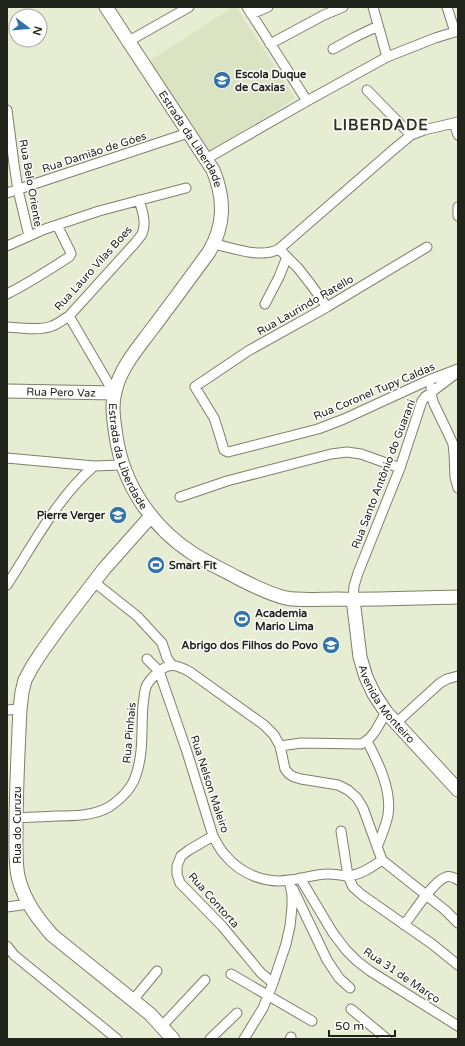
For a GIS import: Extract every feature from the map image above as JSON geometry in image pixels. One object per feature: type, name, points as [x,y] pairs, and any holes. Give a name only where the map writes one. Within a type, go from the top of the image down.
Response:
[{"type":"main road","name":"Estrada da Liberdade","points":[[106,7],[213,170],[217,180],[222,204],[222,214],[214,244],[130,360],[114,393],[113,406],[118,450],[123,465],[138,497],[151,516],[164,531],[191,552],[205,561],[262,590],[286,598],[353,599],[458,597]]},
{"type":"main road","name":"Rua Pero Vaz","points":[[7,391],[114,393]]},
{"type":"main road","name":"Rua do Curuzu","points":[[151,516],[94,582],[61,625],[32,667],[25,680],[22,692],[14,710],[16,818],[12,841],[18,879],[29,904],[39,920],[52,935],[150,1014],[173,1039]]},
{"type":"main road","name":"Avenida Monteiro","points":[[353,599],[360,657],[371,688],[386,712],[458,790]]},
{"type":"street","points":[[129,41],[173,11],[189,7]]},
{"type":"street","points":[[268,7],[249,10],[307,101]]},
{"type":"street","points":[[270,44],[324,15],[343,7]]},
{"type":"street","points":[[373,7],[387,57]]},
{"type":"street","points":[[206,159],[387,57],[412,46],[457,32],[447,7]]},
{"type":"street","points":[[333,49],[378,26]]},
{"type":"street","points":[[367,90],[411,135]]},
{"type":"street","name":"Rua Belo Oriente","points":[[7,110],[18,190],[29,236]]},
{"type":"street","points":[[214,244],[257,254],[269,253],[279,249],[411,135],[424,130],[457,123],[458,135]]},
{"type":"street","name":"Rua Damião de Góes","points":[[7,193],[188,133]]},
{"type":"street","points":[[7,246],[29,236],[99,210],[186,188]]},
{"type":"street","name":"Rua Lauro Vilas Boes","points":[[7,327],[41,328],[59,323],[69,316],[142,234],[144,218],[139,200]]},
{"type":"street","points":[[458,207],[458,219]]},
{"type":"street","points":[[7,294],[40,275],[71,254],[58,225]]},
{"type":"street","name":"Rua Laurindo Ratello","points":[[228,452],[224,450],[214,418],[196,389],[196,386],[248,351],[327,307],[427,247]]},
{"type":"street","points":[[279,249],[298,268],[327,307]]},
{"type":"street","points":[[265,304],[279,278],[287,257]]},
{"type":"street","points":[[69,316],[114,393]]},
{"type":"street","name":"Rua Coronel Tupy Caldas","points":[[228,452],[318,429],[344,419],[429,380],[458,369]]},
{"type":"street","name":"Rua Santo Antônio do Guarani","points":[[353,599],[354,586],[358,573],[400,468],[422,401],[425,396],[458,372]]},
{"type":"street","points":[[429,380],[434,404],[452,444],[455,477],[458,488]]},
{"type":"street","points":[[180,497],[227,481],[331,454],[348,452],[361,454],[400,468]]},
{"type":"street","points":[[8,460],[94,466],[123,465]]},
{"type":"street","points":[[7,586],[64,498],[82,476],[94,466]]},
{"type":"street","points":[[94,582],[137,616],[162,643],[170,661],[190,672],[264,725],[274,735],[280,746],[285,769],[289,774],[301,779],[338,785],[348,790],[363,808],[382,860],[445,910],[458,923]]},
{"type":"street","points":[[147,659],[159,671]]},
{"type":"street","name":"Rua Pinhais","points":[[16,818],[84,815],[98,812],[110,806],[120,798],[129,788],[136,776],[141,752],[142,718],[146,685],[170,661]]},
{"type":"street","name":"Rua Nelson Maleiro","points":[[159,671],[187,752],[213,836],[218,846],[227,857],[246,872],[270,881],[289,880],[328,874],[348,876],[361,873],[382,860]]},
{"type":"street","points":[[396,722],[440,683],[458,676]]},
{"type":"street","points":[[280,746],[301,743],[360,744],[367,741],[372,736],[386,712]]},
{"type":"street","points":[[367,741],[379,764],[385,782],[388,799],[388,814],[377,847]]},
{"type":"street","points":[[341,831],[348,876],[353,887],[362,896],[432,944],[458,965]]},
{"type":"street","name":"Rua Contorta","points":[[213,836],[181,856],[177,866],[178,879],[180,883],[222,926],[261,973],[273,984]]},
{"type":"street","points":[[404,925],[436,882],[445,877],[451,876],[458,880]]},
{"type":"street","name":"Rua 31 de Março","points":[[300,878],[333,933],[357,961],[370,971],[458,1026]]},
{"type":"street","points":[[244,1039],[263,1008],[273,984],[286,944],[292,907],[292,895],[289,880]]},
{"type":"street","points":[[289,880],[327,960],[339,978],[350,988]]},
{"type":"street","points":[[7,907],[29,904]]},
{"type":"street","points":[[7,946],[14,954],[117,1039]]},
{"type":"street","points":[[132,1000],[157,970]]},
{"type":"street","points":[[231,974],[312,1021]]},
{"type":"street","points":[[162,1026],[205,980]]},
{"type":"street","points":[[351,1009],[387,1039]]},
{"type":"street","points":[[210,1039],[237,1013]]},
{"type":"shaded area","name":"Escola Duque de Caxias","points":[[233,7],[236,7],[295,98],[208,154],[148,62]]},
{"type":"place","name":"Escola Duque de Caxias","points":[[222,80]]},
{"type":"place","name":"Pierre Verger","points":[[118,515]]},
{"type":"place","name":"Smart Fit","points":[[156,565]]},
{"type":"place","name":"Academia Mario Lima","points":[[242,619]]},
{"type":"place","name":"Abrigo dos Filhos do Povo","points":[[331,645]]},
{"type":"district","name":"LIBERDADE","points":[[381,125]]}]
